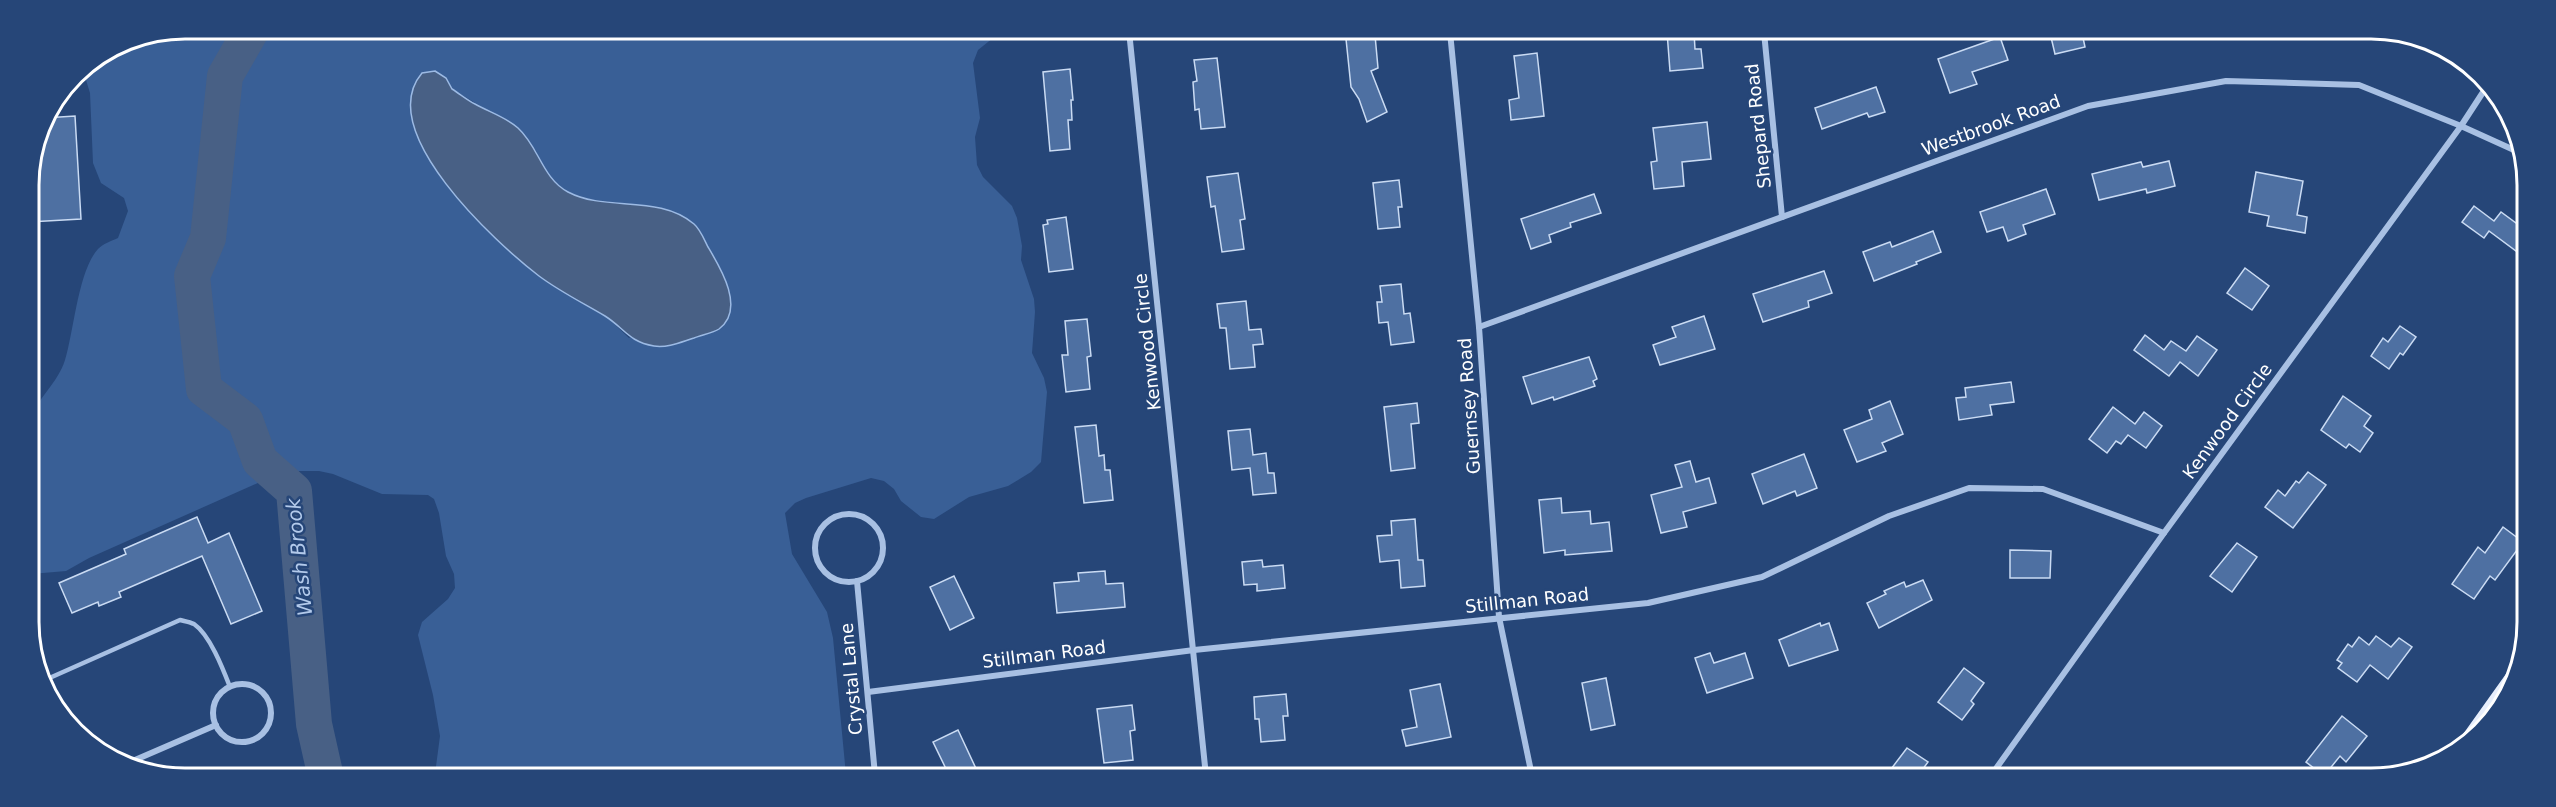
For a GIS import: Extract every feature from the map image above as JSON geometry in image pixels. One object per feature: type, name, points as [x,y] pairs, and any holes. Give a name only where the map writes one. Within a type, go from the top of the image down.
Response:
[{"type":"street","name":"Kenwood Circle","points":[[1131,39],[1205,768]]},
{"type":"street","name":"Guernsey Road","points":[[1451,39],[1479,327],[1499,617],[1530,768]]},
{"type":"street","name":"Shepard Road","points":[[1765,39],[1782,217]]},
{"type":"street","name":"Westbrook Road","points":[[1479,327],[2088,105],[2226,81],[2359,85],[2461,126],[2513,150]]},
{"type":"street","name":"Kenwood Circle","points":[[1996,768],[2164,533],[2461,126],[2483,92]]},
{"type":"street","name":"Stillman Road","points":[[868,692],[1194,650],[1648,603],[1762,578],[1889,516],[1969,488],[2043,489],[2164,533]]},
{"type":"street","points":[[851,514],[861,516],[871,522],[882,540],[881,561],[867,577],[857,581],[846,582],[835,579],[825,572],[819,562],[816,551],[821,530],[829,521],[839,516],[851,514]]},
{"type":"street","name":"Crystal Lane","points":[[857,581],[874,768]]},
{"type":"street","points":[[250,685],[266,696],[272,715],[269,725],[256,739],[243,742],[229,739],[216,725],[214,708],[217,699],[230,687],[250,685]]},
{"type":"street","points":[[137,760],[216,725]]},
{"type":"lane","points":[[50,678],[180,620],[193,624],[201,632],[220,662],[230,687]]},
{"type":"shaded area","points":[[185,39],[992,39],[978,50],[973,63],[980,118],[975,137],[977,165],[983,177],[1012,206],[1017,218],[1022,246],[1021,260],[1034,299],[1032,353],[1044,378],[1047,392],[1041,462],[1031,472],[1008,486],[969,497],[934,519],[921,517],[901,501],[894,489],[884,481],[871,478],[806,498],[795,503],[785,513],[792,554],[827,612],[833,638],[845,768],[436,768],[440,736],[433,695],[418,635],[422,622],[448,599],[455,588],[454,574],[446,556],[439,513],[434,499],[428,495],[382,494],[333,474],[319,471],[293,471],[260,482],[89,558],[66,571],[39,573],[39,403],[58,376],[65,360],[81,286],[91,259],[100,247],[118,238],[128,211],[124,198],[101,183],[93,163],[90,93],[86,80],[104,64],[129,50],[166,40]],"holes":[[[446,78],[452,89],[519,129],[536,151],[547,174],[567,192],[593,200],[659,207],[684,217],[695,225],[726,281],[629,338],[418,136]]]},
{"type":"shaded area","points":[[435,71],[446,78],[452,89],[518,128],[531,144],[552,179],[568,192],[599,201],[665,209],[694,224],[724,276],[731,300],[727,321],[719,329],[674,344],[654,346],[645,344],[633,338],[605,316],[563,292],[520,260],[470,213],[446,184],[426,154],[414,125],[411,97],[422,73]]},
{"type":"building","points":[[1346,39],[1375,39],[1378,68],[1371,71],[1387,112],[1367,122],[1359,99],[1351,87]]},
{"type":"building","points":[[1668,39],[1694,39],[1695,49],[1701,49],[1703,68],[1670,71]]},
{"type":"building","points":[[1994,39],[2001,39],[2008,60],[1972,72],[1977,84],[1950,93],[1938,59]]},
{"type":"building","points":[[2051,39],[2083,39],[2085,47],[2055,54]]},
{"type":"building","points":[[1537,53],[1544,116],[1511,120],[1509,100],[1519,98],[1514,56]]},
{"type":"building","points":[[1217,58],[1225,127],[1201,129],[1199,109],[1195,110],[1193,82],[1197,81],[1194,60]]},
{"type":"building","points":[[1070,69],[1073,100],[1071,100],[1072,120],[1068,120],[1070,149],[1050,151],[1043,72]]},
{"type":"building","points":[[1876,87],[1885,112],[1869,117],[1867,113],[1822,129],[1815,108]]},
{"type":"building","points":[[75,116],[81,219],[39,221],[40,166],[44,147],[56,117]]},
{"type":"building","points":[[1707,122],[1711,159],[1682,162],[1684,186],[1654,189],[1651,162],[1657,161],[1653,128]]},
{"type":"building","points":[[2169,161],[2175,186],[2147,193],[2146,189],[2099,200],[2092,174],[2141,162],[2143,167]]},
{"type":"building","points":[[2256,172],[2303,181],[2297,215],[2307,217],[2305,233],[2267,226],[2269,216],[2249,212]]},
{"type":"building","points":[[1238,173],[1245,219],[1240,220],[1244,249],[1222,252],[1215,206],[1211,207],[1207,177]]},
{"type":"building","points":[[1399,180],[1402,207],[1398,207],[1400,227],[1378,229],[1373,183]]},
{"type":"building","points":[[2046,189],[2055,214],[2023,225],[2026,234],[2008,241],[2003,227],[1987,232],[1980,212]]},
{"type":"building","points":[[1594,194],[1601,213],[1570,223],[1571,227],[1549,235],[1551,242],[1531,249],[1521,219]]},
{"type":"building","points":[[2474,206],[2494,221],[2501,212],[2517,224],[2517,252],[2489,231],[2484,238],[2462,222]]},
{"type":"building","points":[[1066,217],[1073,269],[1049,272],[1043,225],[1048,224],[1047,220]]},
{"type":"building","points":[[1933,231],[1941,252],[1874,281],[1863,252],[1890,242],[1892,247]]},
{"type":"building","points":[[2245,268],[2269,286],[2252,310],[2227,293]]},
{"type":"building","points":[[1824,271],[1832,293],[1808,301],[1809,307],[1763,322],[1753,294]]},
{"type":"building","points":[[1401,284],[1404,314],[1410,313],[1414,342],[1391,345],[1388,322],[1379,323],[1377,302],[1382,302],[1380,286]]},
{"type":"building","points":[[1246,301],[1249,330],[1261,329],[1263,344],[1253,345],[1255,367],[1230,369],[1226,328],[1220,328],[1217,304]]},
{"type":"building","points":[[1704,316],[1715,349],[1660,365],[1653,345],[1676,337],[1672,327]]},
{"type":"building","points":[[1087,319],[1091,356],[1087,357],[1090,389],[1066,392],[1062,355],[1068,355],[1065,321]]},
{"type":"building","points":[[2400,326],[2416,337],[2403,355],[2400,353],[2389,369],[2371,356],[2383,338],[2388,342]]},
{"type":"building","points":[[2145,335],[2164,350],[2171,341],[2186,351],[2197,336],[2217,350],[2198,376],[2180,362],[2169,376],[2134,350]]},
{"type":"building","points":[[1589,357],[1597,379],[1593,381],[1595,386],[1554,400],[1553,397],[1532,404],[1523,377]]},
{"type":"building","points":[[2011,382],[2014,402],[1990,405],[1992,415],[1959,420],[1956,398],[1966,397],[1965,388]]},
{"type":"building","points":[[2343,396],[2371,416],[2364,426],[2373,433],[2360,452],[2349,444],[2346,448],[2321,430]]},
{"type":"building","points":[[1890,401],[1903,434],[1882,443],[1886,451],[1857,462],[1844,430],[1872,419],[1869,410]]},
{"type":"building","points":[[1417,403],[1419,423],[1411,424],[1415,468],[1391,471],[1384,407]]},
{"type":"building","points":[[2113,407],[2135,424],[2144,412],[2162,426],[2146,448],[2128,435],[2121,444],[2116,441],[2107,453],[2089,439]]},
{"type":"building","points":[[1096,425],[1099,456],[1104,455],[1105,470],[1110,470],[1113,500],[1084,503],[1075,427]]},
{"type":"building","points":[[1250,429],[1253,455],[1266,453],[1268,473],[1274,473],[1276,493],[1253,495],[1250,468],[1232,470],[1228,431]]},
{"type":"building","points":[[1804,454],[1817,488],[1797,496],[1795,491],[1763,504],[1752,474]]},
{"type":"building","points":[[1690,461],[1696,482],[1709,478],[1716,503],[1683,512],[1687,527],[1661,533],[1651,495],[1682,487],[1675,465]]},
{"type":"building","points":[[2308,472],[2326,485],[2293,528],[2265,507],[2278,490],[2285,496],[2296,481],[2299,483]]},
{"type":"building","points":[[1561,498],[1562,513],[1590,511],[1591,524],[1609,522],[1612,551],[1565,555],[1565,550],[1544,553],[1539,500]]},
{"type":"building","points":[[197,517],[208,543],[229,533],[262,611],[231,624],[202,556],[119,592],[121,597],[99,606],[98,602],[72,613],[59,583],[126,554],[124,549]]},
{"type":"building","points":[[1415,519],[1418,560],[1423,560],[1425,586],[1401,588],[1399,560],[1380,562],[1377,536],[1392,535],[1391,521]]},
{"type":"building","points":[[2503,527],[2517,538],[2517,550],[2495,580],[2490,576],[2474,599],[2452,584],[2478,547],[2485,553]]},
{"type":"building","points":[[2237,543],[2257,557],[2232,592],[2210,576]]},
{"type":"building","points":[[2010,550],[2051,551],[2050,578],[2010,578]]},
{"type":"building","points":[[1262,560],[1263,567],[1283,565],[1285,588],[1257,591],[1257,584],[1244,585],[1242,562]]},
{"type":"building","points":[[1105,571],[1106,584],[1123,583],[1125,607],[1057,613],[1054,583],[1079,581],[1078,573]]},
{"type":"building","points":[[954,576],[974,618],[950,630],[930,587]]},
{"type":"building","points":[[1923,580],[1932,600],[1879,628],[1867,603],[1886,594],[1884,591],[1904,582],[1906,587]]},
{"type":"building","points":[[1820,623],[1821,626],[1829,623],[1838,650],[1789,666],[1779,640]]},
{"type":"building","points":[[2376,636],[2391,647],[2399,638],[2412,647],[2388,679],[2370,665],[2357,682],[2338,668],[2342,663],[2337,660],[2348,644],[2352,647],[2359,637],[2369,645]]},
{"type":"building","points":[[1710,653],[1714,663],[1745,653],[1753,678],[1707,693],[1695,658]]},
{"type":"building","points":[[1964,668],[1984,683],[1971,701],[1974,704],[1962,720],[1938,702]]},
{"type":"building","points":[[1606,678],[1615,725],[1591,730],[1582,683]]},
{"type":"building","points":[[1440,684],[1451,737],[1406,746],[1402,730],[1417,727],[1410,690]]},
{"type":"building","points":[[1286,694],[1288,716],[1283,716],[1285,740],[1261,742],[1259,719],[1255,719],[1254,697]]},
{"type":"building","points":[[1132,705],[1135,730],[1130,731],[1133,760],[1104,763],[1097,709]]},
{"type":"building","points":[[2342,716],[2367,736],[2346,762],[2340,756],[2330,768],[2314,768],[2306,762]]},
{"type":"building","points":[[958,730],[976,768],[946,768],[933,742]]},
{"type":"building","points":[[1907,748],[1928,762],[1924,768],[1892,768]]},
{"type":"waterway","name":"Wash Brook","points":[[246,39],[225,76],[208,238],[192,276],[204,389],[245,420],[260,461],[294,491],[314,724],[324,768]]}]
